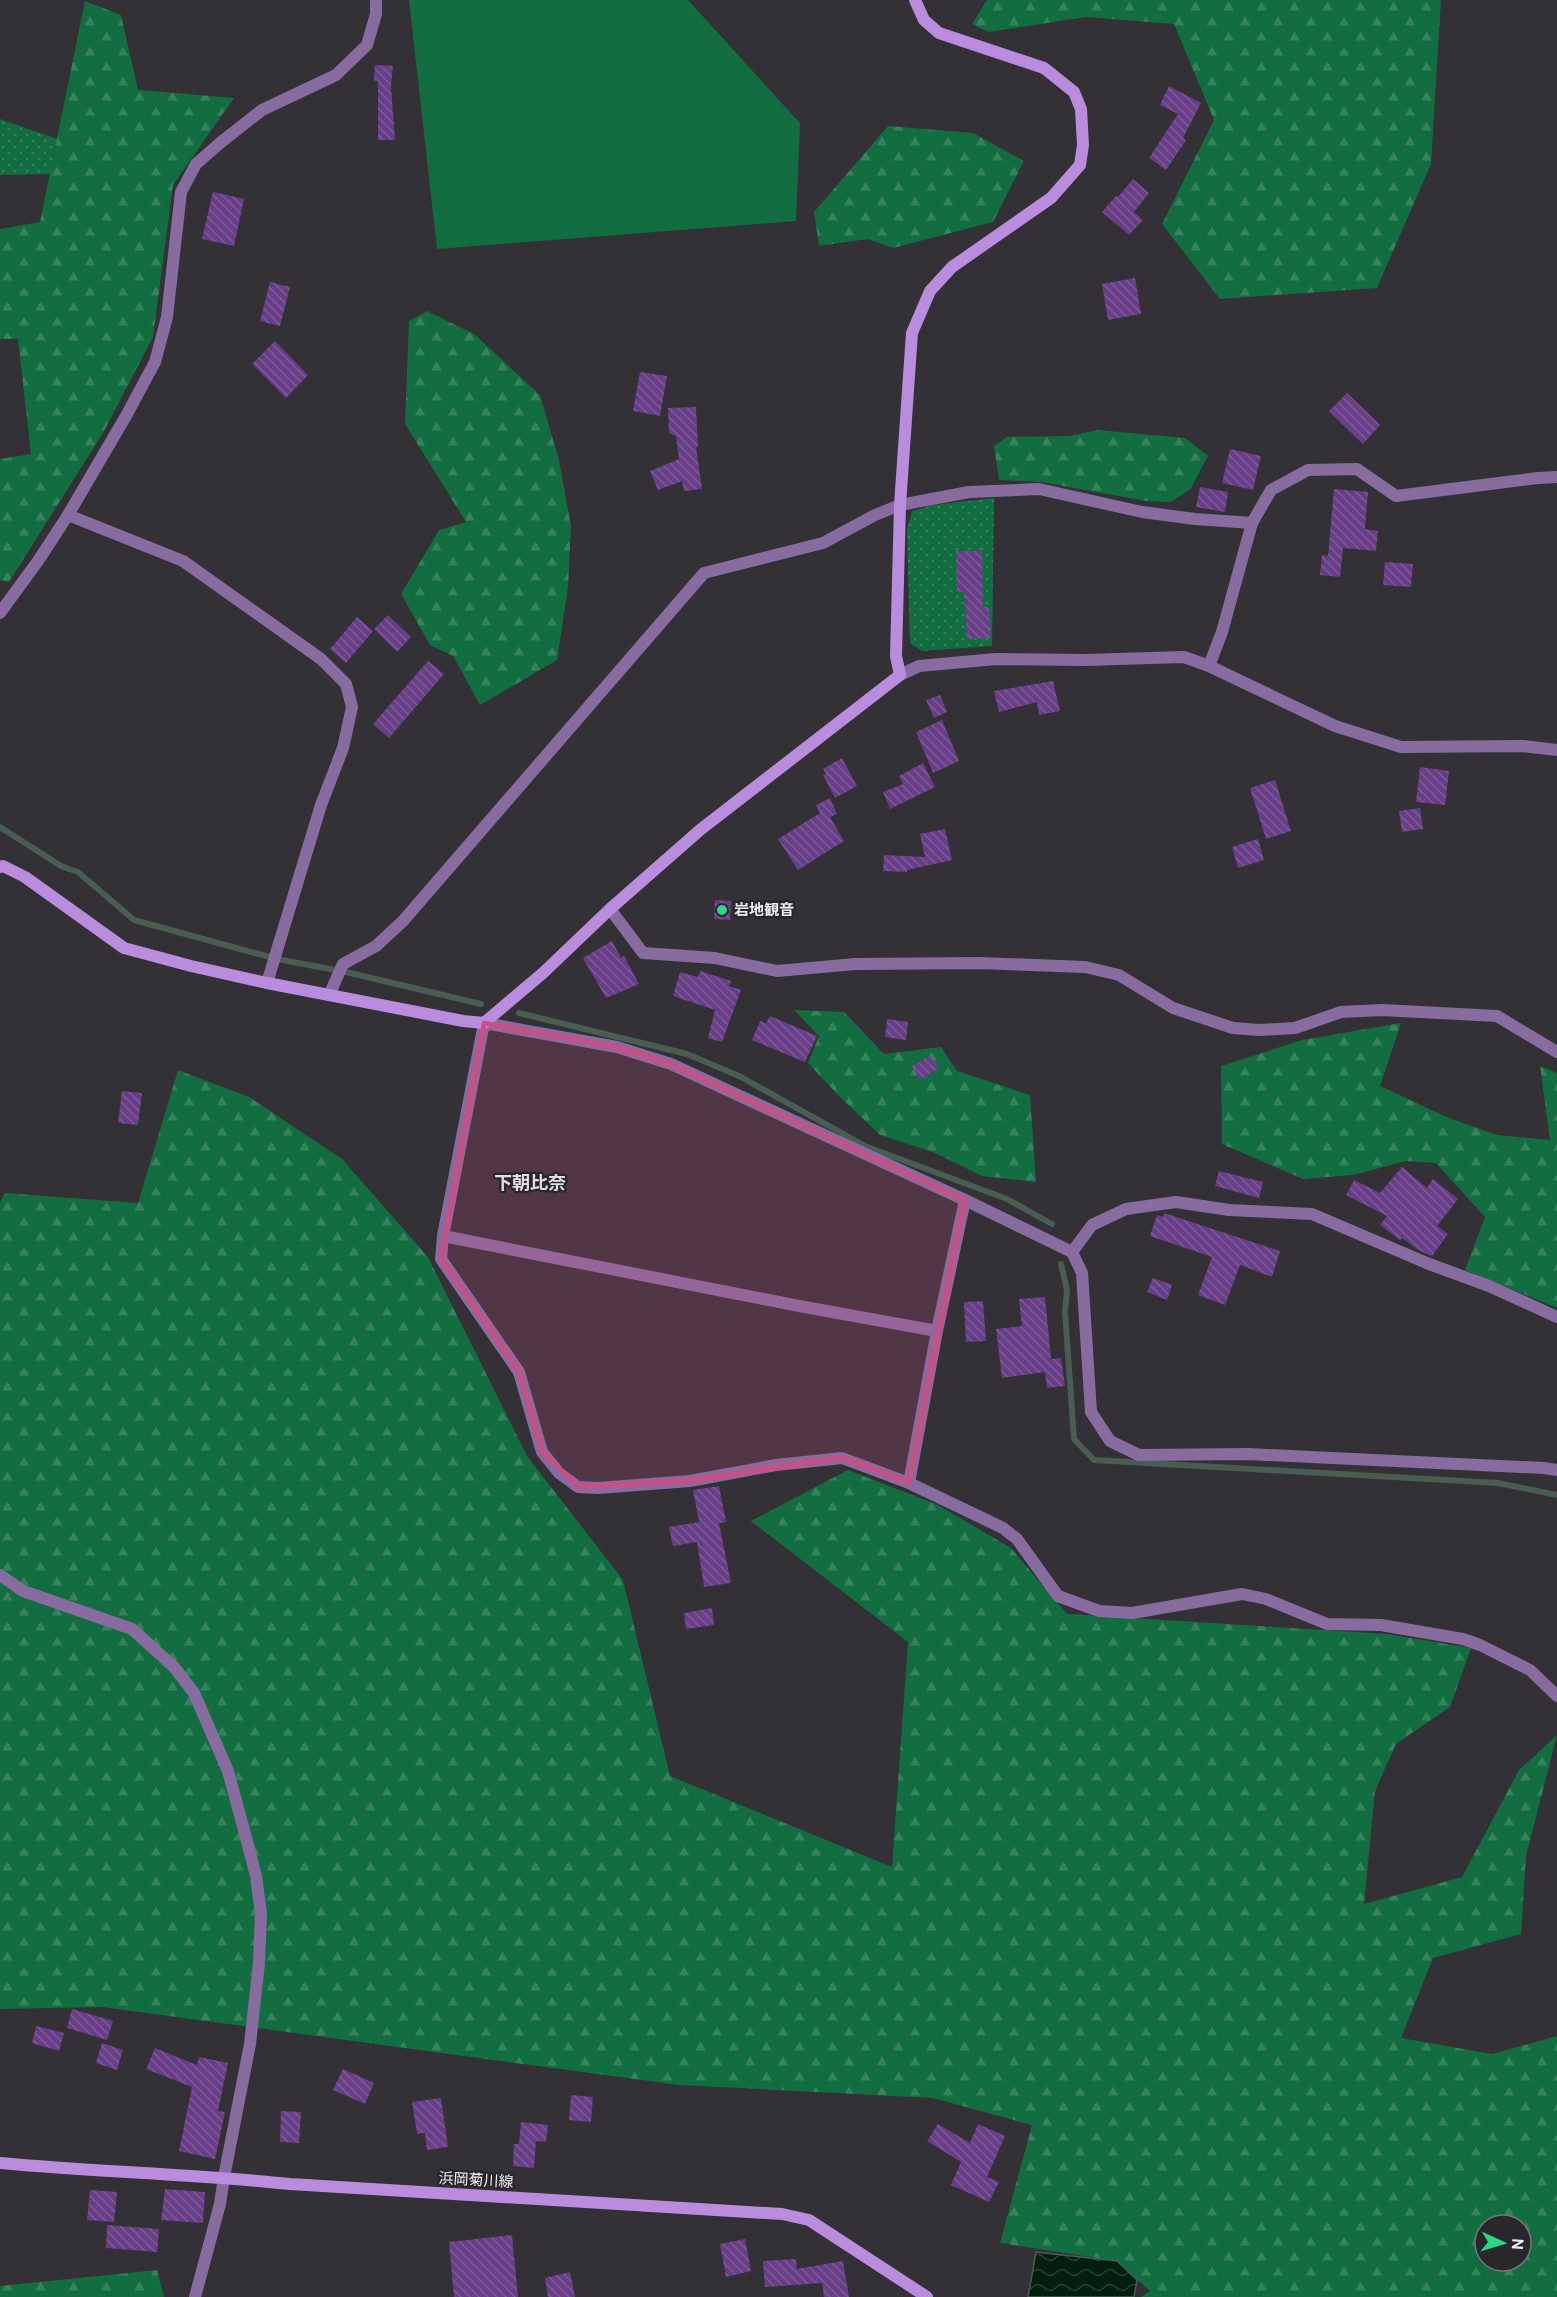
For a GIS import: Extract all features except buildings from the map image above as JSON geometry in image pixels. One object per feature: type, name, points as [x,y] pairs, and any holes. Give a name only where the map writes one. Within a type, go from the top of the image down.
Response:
[{"type":"street","points":[[0,613],[68,515],[155,362],[167,317],[181,192],[196,164],[262,110],[336,75],[344,68],[368,45],[376,14],[376,0]]},
{"type":"street","points":[[900,675],[896,656],[900,505],[912,333],[930,291],[952,267],[1051,198],[1080,165],[1083,145],[1081,109],[1074,92],[1044,68],[939,33],[924,20],[915,0]]},
{"type":"street","points":[[1209,666],[1222,632],[1252,523],[1270,490],[1308,470],[1357,470],[1396,496],[1557,477]]},
{"type":"street","points":[[329,995],[343,964],[376,946],[403,921],[704,573],[823,543],[875,515],[900,505],[969,492],[1039,489],[1142,512],[1252,523]]},
{"type":"street","points":[[68,515],[183,561],[321,659],[346,684],[352,707],[343,748],[321,805],[269,977]]},
{"type":"street","points":[[1557,750],[1523,746],[1401,747],[1335,726],[1209,666],[1184,657],[1085,660],[996,659],[919,666],[900,675],[700,830],[484,1023],[443,1236],[441,1259],[519,1372],[542,1452],[559,1473],[578,1487],[598,1488],[690,1481],[776,1465],[842,1458],[909,1483],[1003,1528],[1017,1539],[1058,1596],[1099,1611],[1132,1613],[1242,1594],[1266,1599],[1327,1624],[1381,1624],[1480,1645],[1530,1670],[1557,1696]]},
{"type":"street","points":[[1,864],[25,877],[124,948],[191,966],[269,977],[329,995],[617,1047],[671,1064],[1072,1252],[1082,1273],[1091,1412],[1110,1441],[1139,1455],[1248,1454],[1557,1470]]},
{"type":"street","points":[[610,909],[643,953],[715,958],[777,971],[855,964],[980,963],[1085,967],[1119,975],[1173,1008],[1233,1028],[1259,1030],[1295,1028],[1341,1012],[1362,1011],[1497,1016],[1557,1052]]},
{"type":"street","points":[[909,1483],[937,1331],[965,1200]]},
{"type":"street","points":[[1072,1252],[1092,1225],[1126,1209],[1176,1202],[1229,1210],[1312,1214],[1429,1264],[1489,1286],[1557,1317]]},
{"type":"street","points":[[443,1236],[937,1331]]},
{"type":"street","points":[[0,1575],[23,1591],[132,1629],[174,1667],[194,1692],[228,1771],[256,1876],[261,1914],[259,1963],[250,2044],[220,2204],[195,2297]]},
{"type":"street","name":"浜岡菊川線","points":[[0,2163],[62,2169],[224,2177],[290,2184],[782,2214],[810,2220],[927,2297]]},
{"type":"highlighted area","points":[[484,1023],[617,1047],[671,1064],[965,1200],[909,1483],[842,1458],[690,1481],[578,1487],[542,1452],[519,1372],[441,1259]]},
{"type":"green space","points":[[409,0],[688,0],[800,123],[796,221],[437,249]]},
{"type":"green space","points":[[987,0],[1441,0],[1431,164],[1377,288],[1220,299],[1162,224],[1214,120],[1174,24],[1086,17],[988,32],[972,24]]},
{"type":"green space","points":[[85,1],[121,15],[138,90],[234,98],[173,185],[153,337],[103,433],[9,582],[0,580],[0,459],[31,454],[18,339],[0,339],[0,229],[40,222]]},
{"type":"green space","points":[[0,119],[57,139],[50,174],[0,175]]},
{"type":"green space","points":[[888,126],[973,133],[1024,161],[993,222],[893,248],[868,239],[819,246],[814,212]]},
{"type":"green space","points":[[427,311],[474,334],[540,395],[559,460],[571,526],[568,587],[557,660],[480,705],[453,656],[430,645],[401,594],[439,530],[466,522],[405,424],[409,321]]},
{"type":"green space","points":[[1098,430],[1185,438],[1208,456],[1190,490],[1170,502],[1146,501],[1041,482],[999,480],[994,446],[1007,437],[1069,436]]},
{"type":"green space","points":[[994,498],[992,646],[922,651],[910,643],[907,530],[912,511],[933,505]]},
{"type":"green space","points":[[794,1010],[844,1012],[884,1054],[941,1047],[957,1071],[1030,1095],[1036,1182],[982,1176],[933,1152],[880,1135],[808,1063],[819,1036]]},
{"type":"green space","points":[[1401,1023],[1380,1086],[1449,1118],[1497,1135],[1550,1140],[1540,1066],[1557,1073],[1557,1308],[1465,1270],[1485,1217],[1436,1163],[1406,1161],[1353,1175],[1303,1179],[1222,1144],[1221,1066],[1302,1040]]},
{"type":"green space","points":[[178,1070],[249,1097],[342,1159],[428,1257],[527,1456],[623,1580],[670,1776],[892,1867],[908,1642],[751,1521],[848,1470],[938,1505],[1011,1548],[1067,1614],[1387,1634],[1471,1648],[1450,1707],[1396,1744],[1375,1791],[1364,1904],[1462,1877],[1519,1770],[1557,1735],[1526,1856],[1521,1934],[1433,1958],[1401,2038],[1492,2054],[1557,2036],[1557,2297],[1141,2297],[1150,2291],[1117,2261],[1000,2243],[1032,2125],[933,2098],[679,2085],[102,2007],[0,2009],[0,1202],[5,1193],[138,1203]]},
{"type":"green space","points":[[157,2270],[164,2297],[0,2297],[0,2286]]},
{"type":"water","points":[[1036,2252],[1117,2261],[1137,2280],[1134,2297],[1028,2297]]},
{"type":"waterway","points":[[0,827],[61,866],[78,872],[134,920],[277,959],[346,972],[481,1004]]},
{"type":"waterway","points":[[519,1013],[687,1054],[739,1076],[865,1146],[1007,1199],[1052,1224]]},
{"type":"waterway","points":[[1061,1264],[1067,1290],[1065,1312],[1074,1439],[1094,1460],[1498,1483],[1557,1495]]},
{"type":"place","name":"岩地観音","points":[[722,910]]},
{"type":"district","name":"下朝比奈","points":[[530,1183]]}]
